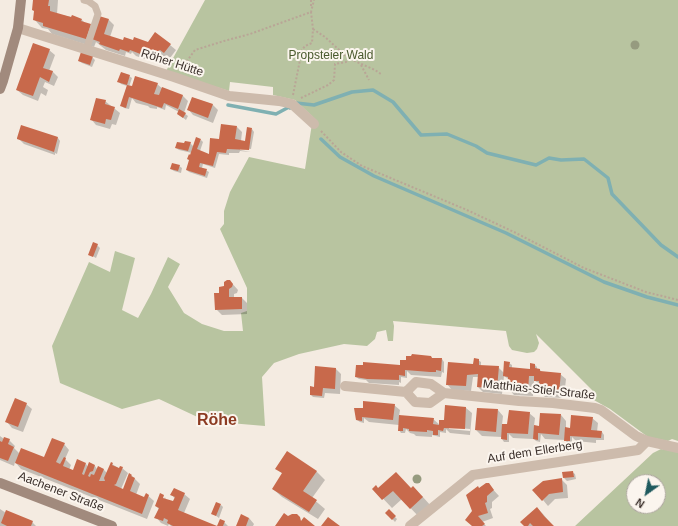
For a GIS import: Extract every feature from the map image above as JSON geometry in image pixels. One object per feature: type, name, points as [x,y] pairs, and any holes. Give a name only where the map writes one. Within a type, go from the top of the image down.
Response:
[{"type":"main road","points":[[0,89],[18,28],[21,0]]},
{"type":"main road","name":"Aachener Straße","points":[[0,483],[112,526]]},
{"type":"street","name":"Röher Hütte","points":[[18,28],[174,77],[229,96],[292,101]]},
{"type":"street","points":[[292,101],[314,124]]},
{"type":"street","name":"Matthias-Stiel-Straße","points":[[406,392],[416,382],[431,384],[444,394],[595,408],[601,410],[636,436],[646,441]]},
{"type":"street","points":[[345,386],[406,392],[415,402],[430,404],[444,394]]},
{"type":"street","points":[[646,441],[678,448]]},
{"type":"street","name":"Auf dem Ellerberg","points":[[410,526],[473,475],[638,450],[646,441]]},
{"type":"lane","points":[[84,0],[95,6],[98,14],[86,50]]},
{"type":"path","points":[[310,0],[313,29],[312,43],[302,50],[292,101],[328,85],[334,80],[335,64],[346,62],[348,58]]},
{"type":"path","points":[[311,12],[314,0]]},
{"type":"path","points":[[174,77],[195,50],[250,34],[311,12]]},
{"type":"path","points":[[313,29],[348,58],[375,70],[380,74]]},
{"type":"path","points":[[360,64],[369,80]]},
{"type":"path","points":[[314,124],[341,152],[362,166],[467,210],[584,268],[646,292],[678,300]]},
{"type":"green space","name":"Propsteier Wald","points":[[205,0],[678,0],[678,441],[672,439],[668,441],[648,437],[610,409],[592,399],[592,390],[536,334],[539,343],[537,349],[534,352],[527,353],[512,350],[509,346],[506,331],[393,321],[393,341],[388,341],[386,330],[377,332],[375,339],[367,346],[344,344],[299,354],[274,363],[262,377],[265,426],[206,421],[159,399],[122,409],[60,383],[52,346],[89,262],[110,272],[115,251],[135,258],[122,310],[138,318],[168,257],[180,264],[168,287],[184,313],[202,324],[224,331],[243,331],[241,313],[247,311],[247,288],[220,229],[224,224],[224,211],[230,192],[249,157],[305,169],[313,117],[295,100],[273,95],[273,87],[230,82],[229,91],[166,71]]},
{"type":"green space","points":[[661,449],[678,452],[678,526],[575,526],[626,478],[626,514],[666,514],[666,474],[631,474],[653,453]]},
{"type":"building","points":[[33,0],[49,0],[48,6],[50,6],[50,11],[71,17],[72,15],[82,19],[81,21],[91,24],[86,39],[43,26],[43,23],[33,20]]},
{"type":"building","points":[[99,16],[109,19],[104,34],[123,40],[124,37],[133,40],[134,37],[148,42],[155,32],[171,44],[164,53],[160,50],[156,52],[155,55],[143,53],[143,55],[130,50],[129,52],[120,49],[119,51],[99,44],[100,42],[92,39]]},
{"type":"building","points":[[33,43],[50,49],[43,68],[53,71],[49,82],[40,77],[33,96],[16,90]]},
{"type":"building","points":[[81,52],[93,56],[90,65],[78,61]]},
{"type":"building","points":[[121,72],[130,75],[127,85],[117,82]]},
{"type":"building","points":[[135,76],[158,83],[154,94],[159,95],[162,87],[183,95],[178,109],[164,103],[162,108],[129,97],[126,108],[120,106],[127,85],[132,86]]},
{"type":"building","points":[[192,97],[213,104],[208,118],[187,110]]},
{"type":"building","points":[[96,98],[106,100],[105,104],[115,107],[111,120],[106,119],[105,124],[90,120]]},
{"type":"building","points":[[179,109],[186,113],[183,118],[177,114]]},
{"type":"building","points":[[221,124],[237,126],[235,139],[245,141],[247,127],[252,128],[249,150],[227,149],[226,153],[217,152],[213,166],[200,163],[199,167],[207,169],[205,176],[186,170],[189,160],[187,159],[189,154],[190,155],[196,137],[201,139],[197,149],[209,154],[210,138],[219,139]]},
{"type":"building","points":[[21,125],[58,137],[54,152],[17,139]]},
{"type":"building","points":[[185,141],[191,142],[188,151],[175,148],[177,142],[184,143]]},
{"type":"building","points":[[172,163],[180,165],[178,171],[170,169]]},
{"type":"building","points":[[93,242],[98,244],[93,257],[88,255]]},
{"type":"building","points":[[230,280],[233,284],[229,289],[229,297],[242,297],[242,309],[215,310],[214,293],[219,293],[219,287],[224,286],[224,282]]},
{"type":"building","points":[[412,354],[431,356],[432,358],[442,358],[441,371],[436,370],[436,372],[430,372],[405,370],[405,376],[399,375],[399,380],[355,377],[356,365],[363,365],[363,362],[400,365],[400,360],[406,360],[406,356],[411,356]]},
{"type":"building","points":[[474,358],[479,359],[479,365],[499,366],[497,389],[477,387],[478,374],[467,375],[466,386],[446,385],[448,362],[473,364]]},
{"type":"building","points":[[504,361],[510,362],[509,367],[530,369],[530,363],[535,364],[535,368],[540,369],[540,371],[561,373],[559,393],[538,392],[539,381],[534,381],[534,376],[529,376],[528,391],[507,389],[508,377],[503,376]]},
{"type":"building","points":[[315,366],[336,368],[335,389],[323,388],[322,396],[310,395],[310,386],[314,387]]},
{"type":"building","points":[[15,398],[27,403],[18,427],[5,422]]},
{"type":"building","points":[[363,401],[395,404],[393,420],[362,417],[362,421],[356,420],[354,408],[363,408]]},
{"type":"building","points":[[445,405],[466,407],[465,429],[444,428],[443,431],[438,430],[438,435],[433,435],[433,431],[427,430],[427,432],[409,431],[409,429],[403,428],[403,431],[398,431],[399,415],[434,418],[433,424],[439,425],[439,420],[444,420]]},
{"type":"building","points":[[477,408],[498,409],[496,432],[475,430]]},
{"type":"building","points":[[509,410],[530,412],[528,434],[507,433],[507,440],[501,439],[502,424],[507,424]]},
{"type":"building","points":[[540,413],[561,414],[559,435],[538,433],[538,440],[533,439],[534,425],[539,426]]},
{"type":"building","points":[[571,415],[593,417],[591,430],[602,431],[601,438],[570,436],[570,441],[564,441],[565,427],[570,428]]},
{"type":"building","points":[[4,437],[10,439],[8,444],[14,447],[8,461],[0,458],[0,441],[2,442]]},
{"type":"building","points":[[52,438],[65,443],[56,462],[60,464],[64,457],[66,458],[63,466],[73,470],[77,459],[86,463],[82,474],[84,475],[89,462],[95,465],[93,471],[90,472],[88,476],[90,477],[91,474],[94,475],[98,466],[104,469],[99,481],[105,481],[104,478],[111,462],[113,463],[112,465],[119,468],[120,466],[123,467],[116,484],[114,485],[123,489],[129,473],[135,478],[130,491],[144,497],[146,493],[149,495],[142,514],[15,463],[21,448],[44,457]]},
{"type":"building","points":[[287,451],[317,471],[303,491],[317,500],[309,512],[272,489],[282,473],[275,469]]},
{"type":"building","points":[[573,471],[574,477],[563,478],[562,472]]},
{"type":"building","points":[[396,472],[411,488],[413,486],[423,497],[410,509],[393,491],[382,500],[372,489],[376,485],[378,488]]},
{"type":"building","points":[[562,478],[563,492],[549,494],[542,501],[532,490],[543,481]]},
{"type":"building","points":[[486,483],[489,483],[494,490],[487,496],[487,502],[485,503],[488,513],[478,516],[485,524],[482,526],[472,526],[465,520],[472,511],[466,495],[478,486],[479,488]]},
{"type":"building","points":[[174,488],[185,493],[178,510],[217,526],[173,526],[167,523],[168,520],[164,518],[163,521],[154,518],[159,508],[155,506],[160,493],[164,495],[163,498],[173,501],[175,497],[170,495]]},
{"type":"building","points":[[216,502],[221,504],[216,516],[211,514]]},
{"type":"building","points":[[537,507],[554,526],[533,526],[530,523],[528,526],[524,526],[520,522]]},
{"type":"building","points":[[389,509],[396,516],[392,520],[385,513]]},
{"type":"building","points":[[6,510],[33,521],[31,526],[7,526],[1,523]]},
{"type":"building","points":[[284,513],[288,516],[297,514],[301,521],[304,517],[315,526],[275,526]]},
{"type":"building","points":[[241,514],[249,518],[246,526],[236,526]]},
{"type":"building","points":[[328,517],[340,526],[321,526]]},
{"type":"building","points":[[220,519],[225,521],[223,526],[217,526]]},
{"type":"waterway","points":[[296,103],[314,105],[352,92],[373,90],[393,102],[421,135],[447,134],[476,146],[487,153],[536,165],[549,158],[561,160],[584,159],[608,178],[612,194],[661,245],[678,257]]},
{"type":"waterway","points":[[228,105],[276,114],[289,107],[290,108]]},
{"type":"waterway","points":[[321,139],[340,157],[374,176],[506,233],[604,282],[647,297],[678,305]]},
{"type":"district","name":"Röhe","points":[[217,421]]}]
